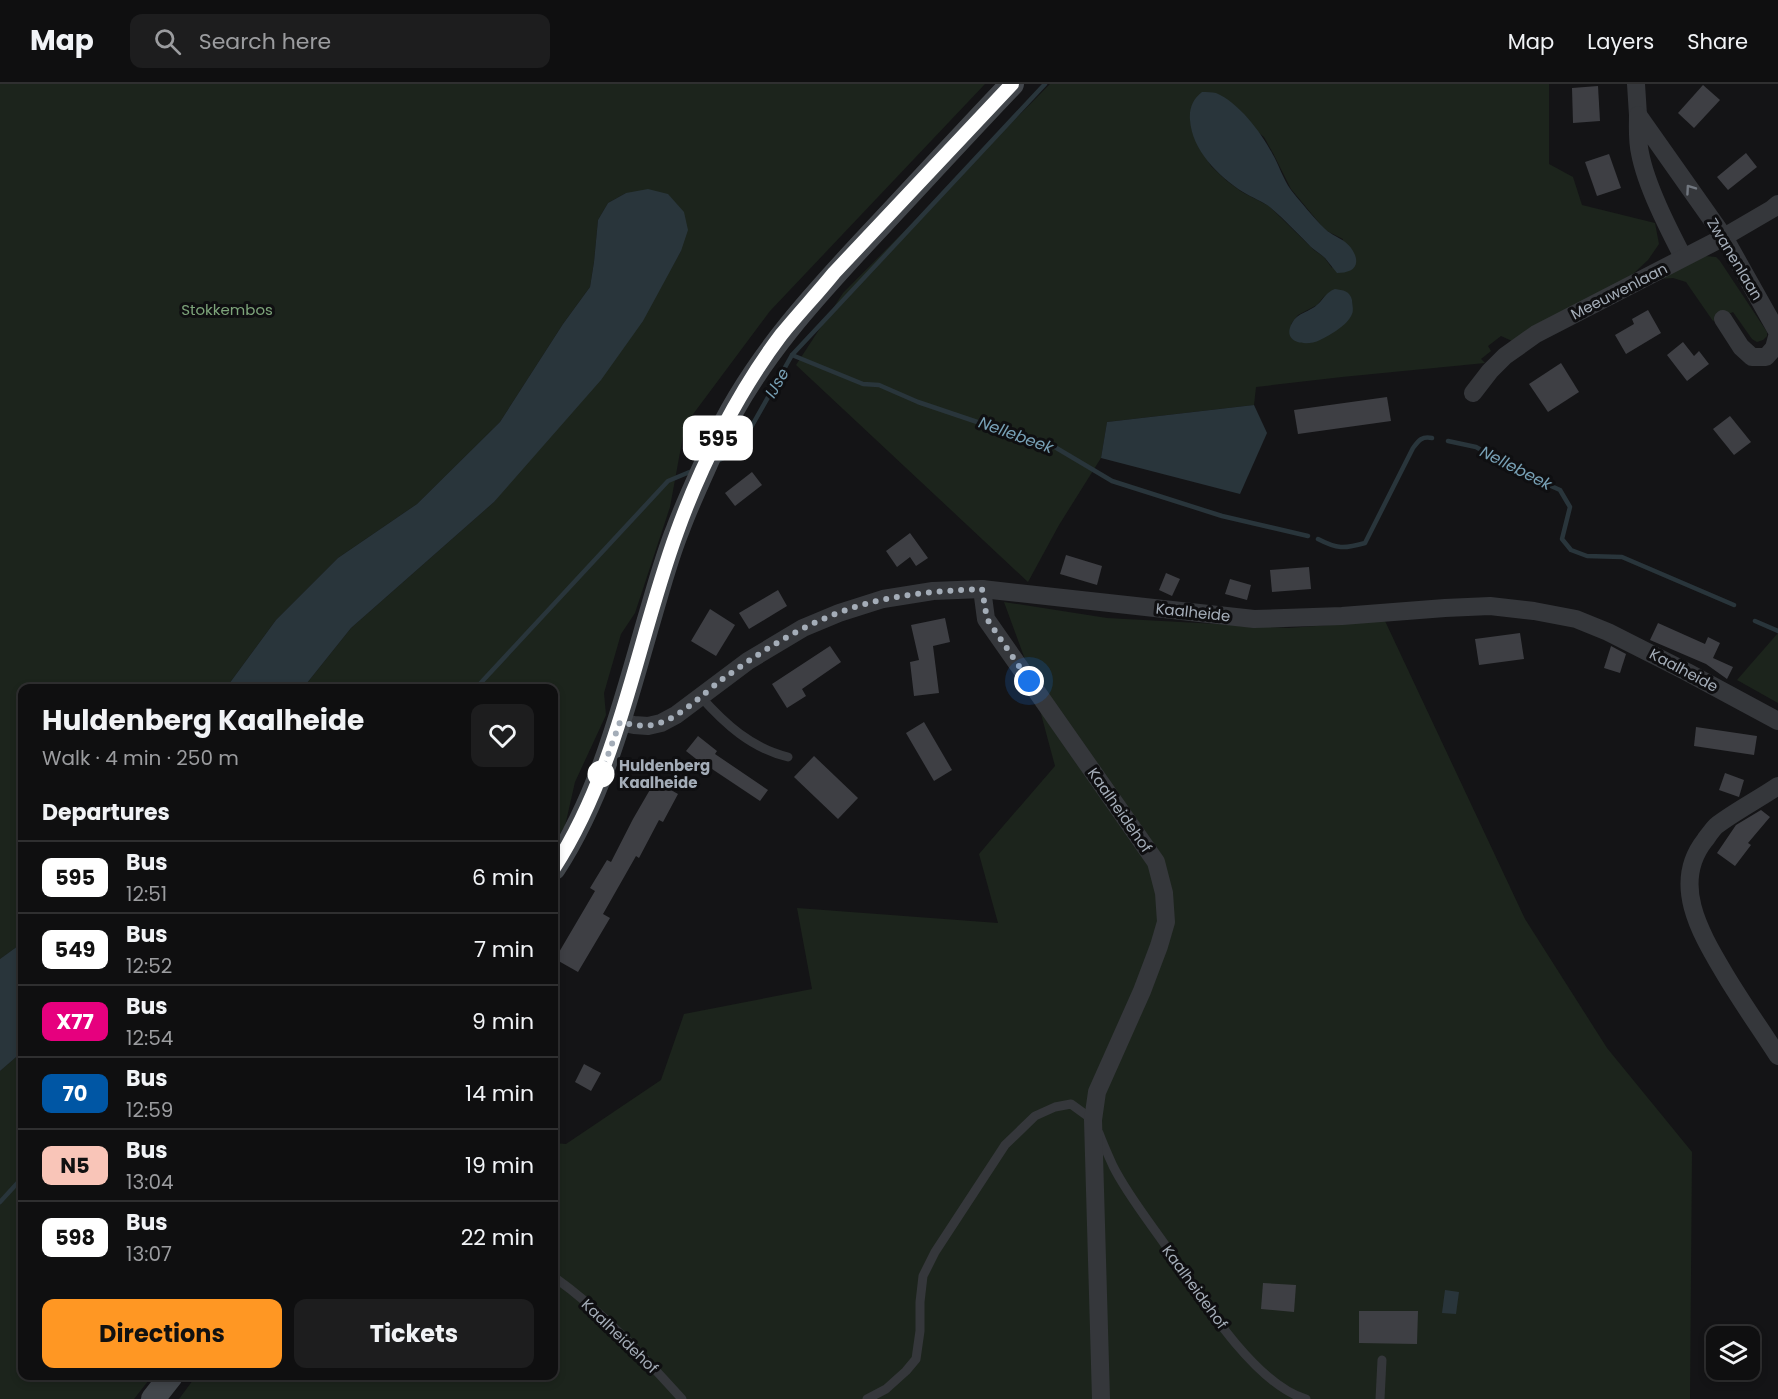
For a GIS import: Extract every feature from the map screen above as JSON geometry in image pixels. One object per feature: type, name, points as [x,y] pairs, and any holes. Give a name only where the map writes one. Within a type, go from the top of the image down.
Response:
[{"type":"main road","points":[[558,861],[585,812],[602,772],[620,722],[677,531],[714,446],[757,370],[782,335],[834,273],[1012,84]]},
{"type":"main road","points":[[153,1399],[168,1380]]},
{"type":"street","points":[[1636,84],[1640,153],[1669,231],[1683,257]]},
{"type":"street","name":"Zwanenlaan","points":[[1638,115],[1724,237],[1774,317],[1778,333],[1774,348],[1766,357],[1752,357],[1740,347],[1723,319]]},
{"type":"street","name":"Meeuwenlaan","points":[[1473,393],[1505,356],[1536,334],[1724,237],[1778,204]]},
{"type":"street","name":"Kaalheide","points":[[620,722],[648,726],[661,723],[676,715],[757,656],[803,628],[839,613],[883,599],[933,591],[982,589],[1254,619],[1342,616],[1490,606],[1534,611],[1576,620],[1608,632],[1778,721]]},
{"type":"street","name":"Kaalheidehof","points":[[982,589],[987,619],[1156,862],[1164,893],[1166,922],[1159,946],[1142,991],[1097,1092],[1093,1120],[1101,1399]]},
{"type":"street","points":[[1778,786],[1716,827],[1694,857],[1689,890],[1693,909],[1708,945],[1731,985],[1778,1056]]},
{"type":"lane","points":[[700,696],[722,719],[750,742],[773,753],[788,756]]},
{"type":"lane","points":[[867,1399],[886,1389],[916,1359],[923,1276],[935,1252],[1005,1144],[1035,1116],[1055,1107],[1071,1104],[1093,1120]]},
{"type":"lane","name":"Kaalheidehof","points":[[1093,1120],[1114,1168],[1208,1308],[1242,1351],[1275,1382],[1306,1399]]},
{"type":"lane","name":"Kaalheidehof","points":[[558,1280],[600,1315],[682,1399]]},
{"type":"lane","points":[[1380,1399],[1382,1360]]},
{"type":"green space","name":"Stokkembos","points":[[0,84],[985,84],[770,311],[685,425],[670,507],[635,613],[621,634],[604,693],[606,715],[575,782],[565,826],[558,836],[558,684],[306,684],[351,628],[494,502],[670,270],[681,251],[626,193],[608,203],[598,220],[590,287],[563,324],[500,422],[417,504],[338,558],[276,620],[229,684],[18,684],[18,946],[0,959]]},
{"type":"green space","points":[[1050,84],[1549,84],[1549,164],[1573,177],[1582,205],[1655,223],[1659,244],[1648,260],[1631,276],[1512,341],[1501,336],[1488,346],[1491,351],[1481,359],[1485,363],[1256,387],[1254,405],[1107,422],[1101,458],[1059,525],[1028,582],[796,365],[843,293]],"holes":[[[1258,132],[1264,137],[1291,189],[1325,230],[1343,239],[1332,268],[1324,257],[1269,206],[1227,181],[1211,166],[1205,156]],[[1326,294],[1294,340],[1291,336],[1291,324],[1298,315],[1317,305]]]},
{"type":"green space","points":[[1705,256],[1716,257],[1720,261],[1767,332],[1763,340],[1757,342],[1752,339],[1733,312],[1713,321],[1686,282],[1673,278],[1660,279]]},
{"type":"green space","points":[[1004,602],[1107,618],[1288,628],[1385,621],[1525,919],[1607,1048],[1692,1152],[1690,1399],[179,1399],[193,1380],[558,1380],[558,1143],[566,1144],[661,1080],[684,1014],[812,989],[797,908],[998,923],[979,854],[1055,766],[1030,673]]},
{"type":"green space","points":[[1778,633],[1778,703],[1737,680]]},
{"type":"green space","points":[[18,1055],[18,1380],[149,1380],[134,1399],[0,1399],[0,1071]]},
{"type":"shaded area","points":[[1202,92],[1216,93],[1224,97],[1248,118],[1267,145],[1291,190],[1324,228],[1349,245],[1355,255],[1355,267],[1346,272],[1337,273],[1325,258],[1271,208],[1234,186],[1208,161],[1196,142],[1190,120],[1192,104]]},
{"type":"shaded area","points":[[648,189],[668,194],[684,212],[688,230],[681,251],[643,321],[601,380],[494,502],[351,628],[306,684],[229,684],[276,620],[338,558],[417,504],[500,422],[563,324],[590,287],[598,220],[608,203],[626,193]]},
{"type":"shaded area","points":[[1335,289],[1346,291],[1351,297],[1353,312],[1347,322],[1314,342],[1302,343],[1292,339],[1289,330],[1295,319],[1315,307]]},
{"type":"shaded area","points":[[1254,405],[1267,433],[1240,494],[1101,458],[1107,422]]},
{"type":"shaded area","points":[[18,946],[18,1055],[0,1071],[0,959]]},
{"type":"shaded area","points":[[1445,1290],[1459,1292],[1456,1314],[1442,1313]]},
{"type":"building","points":[[1703,85],[1720,100],[1694,128],[1678,113]]},
{"type":"building","points":[[1598,86],[1600,121],[1573,123],[1572,88]]},
{"type":"building","points":[[1746,153],[1757,167],[1728,190],[1717,177]]},
{"type":"building","points":[[1609,154],[1621,188],[1597,196],[1585,162]]},
{"type":"building","points":[[1648,310],[1661,333],[1626,354],[1615,335],[1634,324],[1632,319]]},
{"type":"building","points":[[1683,342],[1694,356],[1699,351],[1709,364],[1687,381],[1667,355]]},
{"type":"building","points":[[1561,363],[1579,392],[1548,412],[1529,384]]},
{"type":"building","points":[[1387,397],[1391,421],[1298,434],[1294,410]]},
{"type":"building","points":[[1730,416],[1751,442],[1734,455],[1713,429]]},
{"type":"building","points":[[752,472],[762,485],[735,506],[725,493]]},
{"type":"building","points":[[910,533],[928,558],[916,566],[910,557],[897,567],[886,551]]},
{"type":"building","points":[[1066,555],[1102,566],[1097,585],[1060,574]]},
{"type":"building","points":[[1309,567],[1311,589],[1272,592],[1270,570]]},
{"type":"building","points":[[1166,573],[1180,579],[1172,596],[1159,590]]},
{"type":"building","points":[[1230,579],[1251,585],[1247,600],[1225,594]]},
{"type":"building","points":[[778,590],[787,606],[749,629],[739,613]]},
{"type":"building","points":[[710,609],[735,625],[716,656],[691,641]]},
{"type":"building","points":[[945,618],[950,642],[933,646],[939,693],[914,696],[910,662],[919,660],[911,625]]},
{"type":"building","points":[[1658,623],[1705,644],[1708,637],[1720,643],[1713,658],[1733,667],[1727,679],[1706,664],[1650,640]]},
{"type":"building","points":[[1520,633],[1524,659],[1479,665],[1475,639]]},
{"type":"building","points":[[830,646],[841,662],[802,689],[806,696],[787,708],[772,684]]},
{"type":"building","points":[[1611,646],[1626,654],[1620,673],[1604,668]]},
{"type":"building","points":[[924,722],[952,770],[934,781],[906,733]]},
{"type":"building","points":[[1696,727],[1757,736],[1754,755],[1694,746]]},
{"type":"building","points":[[698,736],[717,751],[715,754],[768,790],[760,801],[686,751]]},
{"type":"building","points":[[814,756],[858,798],[838,819],[794,777]]},
{"type":"building","points":[[1725,773],[1744,780],[1739,797],[1719,790]]},
{"type":"building","points":[[655,781],[678,794],[663,822],[659,820],[639,858],[636,856],[603,914],[610,918],[578,972],[558,961],[558,954],[595,891],[590,888],[607,860],[611,862]]},
{"type":"building","points":[[1761,810],[1770,817],[1748,843],[1751,845],[1735,866],[1717,853],[1736,825]]},
{"type":"building","points":[[584,1064],[601,1073],[591,1091],[575,1082]]},
{"type":"building","points":[[1263,1283],[1296,1285],[1294,1312],[1261,1309]]},
{"type":"building","points":[[1359,1311],[1418,1311],[1417,1344],[1359,1343]]},
{"type":"waterway","name":"IJse","points":[[717,461],[737,452],[792,355],[1045,84]]},
{"type":"waterway","name":"Nellebeek","points":[[792,355],[863,384],[879,385],[918,402],[1048,443],[1112,481],[1222,516],[1308,536]]},
{"type":"waterway","name":"Nellebeek","points":[[1318,539],[1341,547],[1365,543],[1413,448],[1421,439],[1432,438]]},
{"type":"waterway","name":"Nellebeek","points":[[1448,441],[1476,447],[1518,471],[1560,490],[1570,507],[1562,539],[1571,550],[1587,556],[1622,557],[1734,605]]},
{"type":"waterway","name":"IJse","points":[[480,684],[668,481],[692,471]]},
{"type":"waterway","name":"Nellebeek","points":[[1755,621],[1778,631]]},
{"type":"waterway","name":"IJse","points":[[0,1202],[18,1182]]},
{"type":"bus line","name":"595","points":[[558,861],[580,822],[602,772],[620,722],[677,531],[714,446],[734,408],[769,352],[834,273],[1012,84]]},
{"type":"place","name":"Huldenberg Kaalheide","points":[[601,774]]},
{"type":"route","points":[[601,774],[620,722],[648,726],[661,723],[676,715],[748,661],[803,628],[839,613],[883,599],[933,591],[982,589],[987,619],[1029,681]]}]
